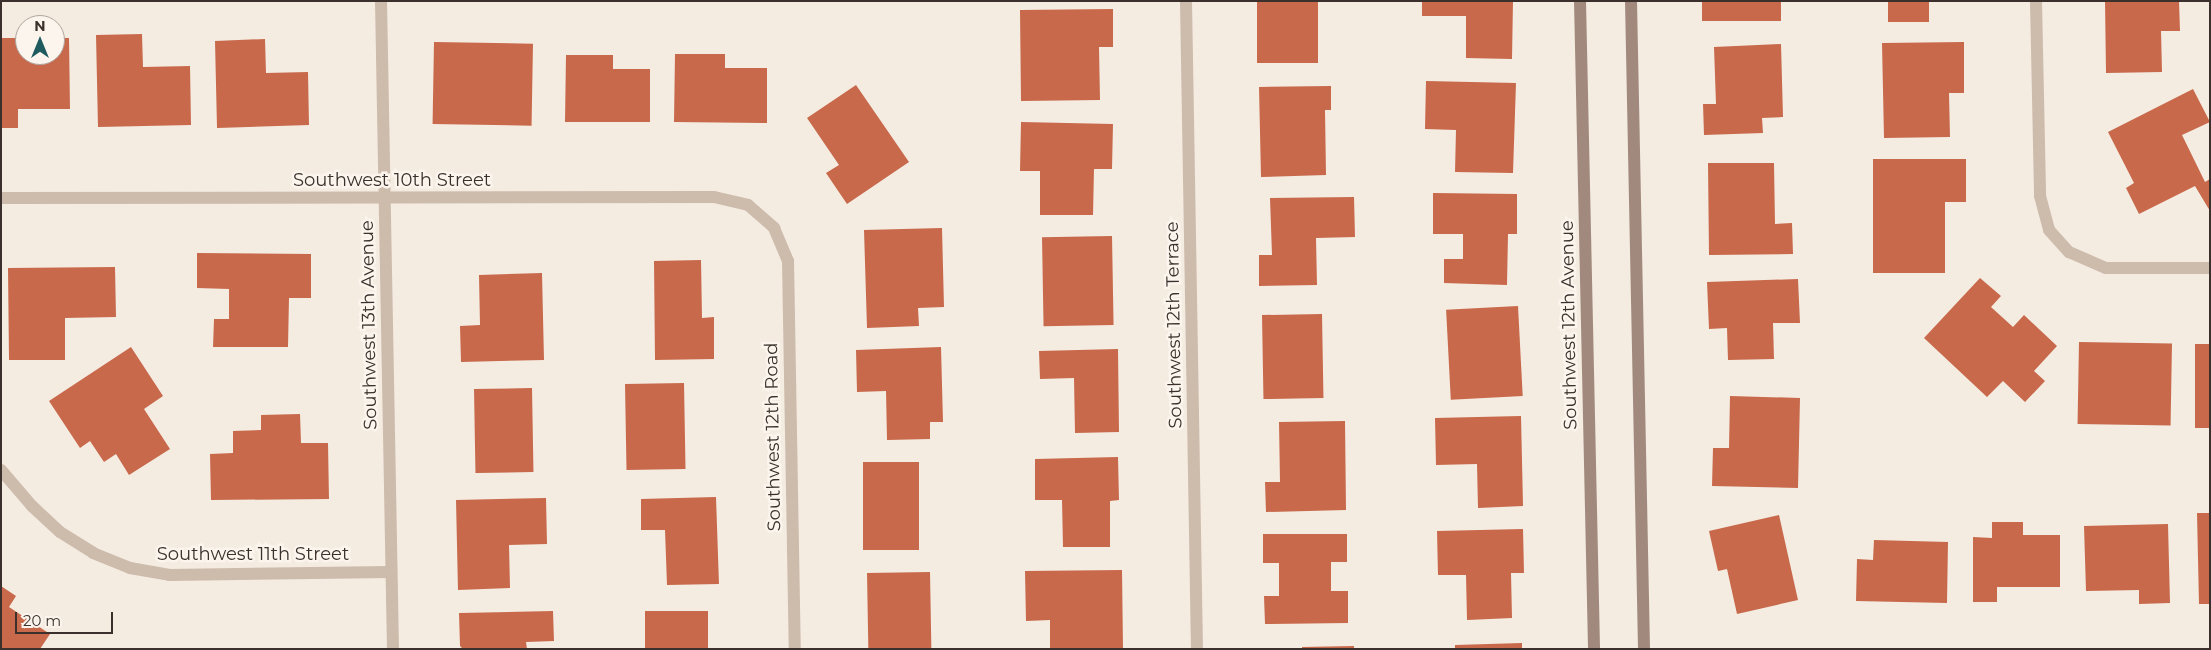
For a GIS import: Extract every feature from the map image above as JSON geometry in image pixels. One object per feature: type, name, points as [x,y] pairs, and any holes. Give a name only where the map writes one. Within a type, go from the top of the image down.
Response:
[{"type":"street","name":"Southwest 13th Avenue","points":[[381,1],[392,649]]},
{"type":"street","name":"Southwest 12th Terrace","points":[[1186,1],[1198,649]]},
{"type":"street","name":"Southwest 12th Avenue","points":[[1580,1],[1594,649]]},
{"type":"street","points":[[1631,1],[1644,649]]},
{"type":"street","points":[[2036,1],[2040,196],[2049,230],[2069,252],[2106,268],[2210,268]]},
{"type":"street","name":"Southwest 10th Street","points":[[1,198],[714,197],[748,205],[774,228]]},
{"type":"street","name":"Southwest 12th Road","points":[[774,228],[788,261],[795,649]]},
{"type":"street","name":"Southwest 11th Street","points":[[1,470],[32,506],[60,532],[93,553],[130,568],[169,575],[391,572]]},
{"type":"building","points":[[1257,1],[1318,1],[1318,63],[1257,63]]},
{"type":"building","points":[[1422,1],[1513,1],[1512,59],[1466,58],[1466,16],[1422,16]]},
{"type":"building","points":[[1702,1],[1781,1],[1781,21],[1702,21]]},
{"type":"building","points":[[1888,1],[1929,1],[1929,22],[1888,22]]},
{"type":"building","points":[[2105,1],[2179,1],[2180,31],[2161,31],[2162,72],[2106,73]]},
{"type":"building","points":[[1113,9],[1113,47],[1099,47],[1100,100],[1021,101],[1020,10]]},
{"type":"building","points":[[142,34],[143,67],[190,66],[191,125],[98,127],[96,35]]},
{"type":"building","points":[[1,38],[15,38],[15,65],[65,65],[65,38],[69,38],[70,109],[18,109],[18,128],[1,128]]},
{"type":"building","points":[[265,39],[266,73],[308,72],[309,125],[217,128],[215,41]]},
{"type":"building","points":[[434,42],[533,44],[532,126],[433,124]]},
{"type":"building","points":[[1964,42],[1964,93],[1949,93],[1950,137],[1884,138],[1882,43]]},
{"type":"building","points":[[1781,44],[1783,117],[1762,118],[1763,133],[1704,135],[1703,104],[1716,104],[1714,47]]},
{"type":"building","points":[[675,54],[725,54],[725,68],[767,68],[767,123],[674,122]]},
{"type":"building","points":[[566,55],[613,55],[613,69],[650,69],[650,122],[565,122]]},
{"type":"building","points":[[1426,81],[1516,83],[1513,173],[1455,172],[1456,130],[1425,129]]},
{"type":"building","points":[[856,85],[909,162],[847,204],[826,173],[839,165],[807,118]]},
{"type":"building","points":[[1331,86],[1331,110],[1325,110],[1326,175],[1261,177],[1259,87]]},
{"type":"building","points":[[2193,89],[2210,122],[2182,135],[2205,182],[2210,179],[2210,211],[2195,186],[2139,214],[2126,188],[2134,183],[2108,132]]},
{"type":"building","points":[[1021,122],[1113,124],[1112,169],[1094,169],[1093,215],[1040,215],[1040,171],[1020,171]]},
{"type":"building","points":[[1873,159],[1966,159],[1966,202],[1945,202],[1945,273],[1873,273]]},
{"type":"building","points":[[1708,163],[1774,163],[1775,224],[1792,223],[1793,254],[1709,255]]},
{"type":"building","points":[[1433,193],[1517,194],[1517,234],[1508,234],[1507,285],[1444,283],[1444,259],[1463,259],[1463,234],[1433,234]]},
{"type":"building","points":[[1354,197],[1355,237],[1316,238],[1317,285],[1259,286],[1259,255],[1272,255],[1270,198]]},
{"type":"building","points":[[942,228],[944,307],[918,308],[919,326],[867,328],[864,230]]},
{"type":"building","points":[[1112,236],[1114,325],[1044,326],[1042,237]]},
{"type":"building","points":[[197,253],[311,254],[311,298],[289,298],[288,347],[213,347],[214,319],[229,319],[229,289],[197,288]]},
{"type":"building","points":[[701,260],[702,318],[714,317],[714,359],[655,360],[654,261]]},
{"type":"building","points":[[115,267],[116,317],[65,318],[65,360],[9,360],[8,268]]},
{"type":"building","points":[[542,273],[544,360],[461,362],[460,326],[480,325],[479,275]]},
{"type":"building","points":[[1980,278],[2001,296],[1991,307],[2013,327],[2024,315],[2057,346],[2034,371],[2045,381],[2025,402],[2003,381],[1987,397],[1924,338]]},
{"type":"building","points":[[1798,279],[1800,323],[1773,323],[1774,359],[1728,360],[1727,328],[1709,329],[1707,282]]},
{"type":"building","points":[[1518,306],[1523,396],[1451,400],[1446,310]]},
{"type":"building","points":[[1322,314],[1323,398],[1263,399],[1262,315]]},
{"type":"building","points":[[2079,342],[2172,344],[2171,426],[2078,424]]},
{"type":"building","points":[[2195,344],[2210,344],[2210,428],[2195,428]]},
{"type":"building","points":[[131,347],[163,396],[144,409],[170,449],[129,475],[116,454],[104,462],[90,441],[80,448],[49,401]]},
{"type":"building","points":[[941,347],[943,422],[930,422],[930,439],[887,440],[886,391],[857,392],[856,350]]},
{"type":"building","points":[[1118,349],[1119,432],[1075,433],[1074,378],[1040,379],[1039,351]]},
{"type":"building","points":[[684,383],[686,469],[627,470],[625,384]]},
{"type":"building","points":[[532,388],[533,472],[475,473],[474,389]]},
{"type":"building","points":[[1730,396],[1800,398],[1798,488],[1712,486],[1713,448],[1729,448]]},
{"type":"building","points":[[300,414],[301,443],[328,443],[329,499],[211,500],[210,454],[233,453],[233,431],[261,430],[261,415]]},
{"type":"building","points":[[1521,416],[1523,506],[1478,508],[1477,464],[1436,465],[1435,418]]},
{"type":"building","points":[[1345,421],[1346,510],[1266,512],[1265,482],[1280,482],[1279,422]]},
{"type":"building","points":[[1118,457],[1119,500],[1110,501],[1110,547],[1063,547],[1062,500],[1035,500],[1035,459]]},
{"type":"building","points":[[863,462],[919,462],[919,550],[863,550]]},
{"type":"building","points":[[716,497],[719,584],[667,585],[665,530],[641,530],[641,499]]},
{"type":"building","points":[[546,498],[547,544],[509,545],[510,588],[458,590],[456,500]]},
{"type":"building","points":[[2197,513],[2210,513],[2210,604],[2199,604]]},
{"type":"building","points":[[1779,515],[1798,600],[1737,614],[1727,569],[1718,571],[1709,531]]},
{"type":"building","points":[[1992,522],[2023,522],[2023,535],[2060,535],[2060,587],[1997,587],[1997,602],[1973,602],[1973,537],[1992,538]]},
{"type":"building","points":[[2168,524],[2170,603],[2139,604],[2139,590],[2086,591],[2084,526]]},
{"type":"building","points":[[1523,529],[1524,573],[1511,573],[1512,618],[1467,620],[1466,575],[1438,575],[1437,531]]},
{"type":"building","points":[[1263,534],[1347,534],[1347,562],[1331,562],[1331,591],[1348,591],[1348,623],[1265,624],[1264,596],[1279,596],[1279,563],[1263,563]]},
{"type":"building","points":[[1874,540],[1948,542],[1947,603],[1856,601],[1857,559],[1873,560]]},
{"type":"building","points":[[1122,570],[1123,649],[1050,649],[1050,620],[1026,621],[1025,571]]},
{"type":"building","points":[[930,572],[931,649],[868,649],[867,573]]},
{"type":"building","points":[[1,586],[16,596],[9,607],[50,634],[40,649],[1,649]]},
{"type":"building","points":[[553,611],[554,641],[526,642],[527,649],[463,649],[460,646],[459,613]]},
{"type":"building","points":[[645,611],[708,611],[708,649],[645,649]]},
{"type":"building","points":[[1522,643],[1522,649],[1455,649],[1455,645]]},
{"type":"building","points":[[1354,646],[1354,649],[1302,649],[1302,647]]}]
